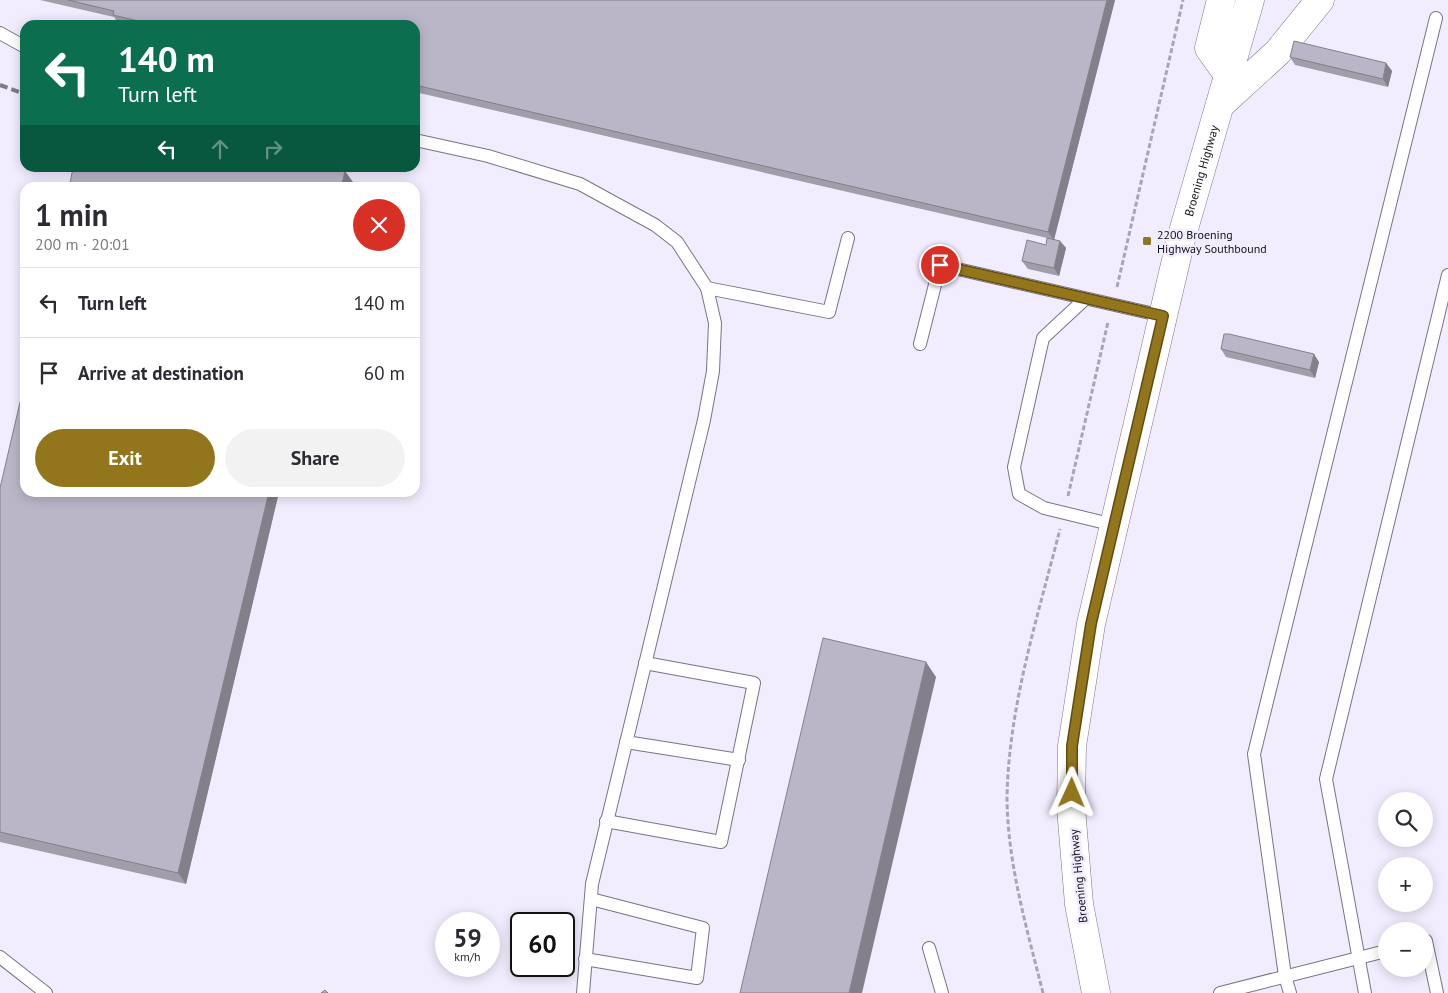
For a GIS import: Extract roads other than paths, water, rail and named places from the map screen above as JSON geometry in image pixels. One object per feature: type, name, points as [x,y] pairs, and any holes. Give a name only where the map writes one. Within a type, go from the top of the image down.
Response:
[{"type":"main road","points":[[1221,0],[1209,48],[1229,76]]},
{"type":"main road","name":"Broening Highway","points":[[1096,993],[1079,904],[1071,808],[1072,746],[1091,624],[1181,239],[1250,0]]},
{"type":"main road","points":[[1220,105],[1278,52],[1320,0]]},
{"type":"lane","points":[[1290,993],[1285,976],[1254,754],[1436,18]]},
{"type":"lane","points":[[0,33],[20,44]]},
{"type":"lane","points":[[420,141],[488,156],[580,184],[655,225],[677,242],[707,288],[715,323],[713,371],[704,420],[606,821],[590,899],[583,993]]},
{"type":"lane","points":[[707,288],[828,312],[848,238]]},
{"type":"lane","points":[[920,344],[940,265],[1163,316]]},
{"type":"lane","points":[[1365,993],[1357,958],[1326,779],[1448,274]]},
{"type":"lane","points":[[1085,298],[1044,338],[1014,467],[1019,494],[1044,508],[1114,526]]},
{"type":"lane","points":[[606,821],[721,842],[754,683],[645,663]]},
{"type":"lane","points":[[626,742],[739,760]]},
{"type":"lane","points":[[585,959],[697,978],[704,928],[590,899]]},
{"type":"lane","points":[[929,948],[942,993]]},
{"type":"lane","points":[[1220,993],[1378,953]]},
{"type":"lane","points":[[0,957],[46,993]]},
{"type":"lane","points":[[1433,974],[1437,993]]},
{"type":"railway","points":[[0,85],[20,92]]},
{"type":"place","name":"2200 Broening Highway Southbound","points":[[1147,241]]}]
